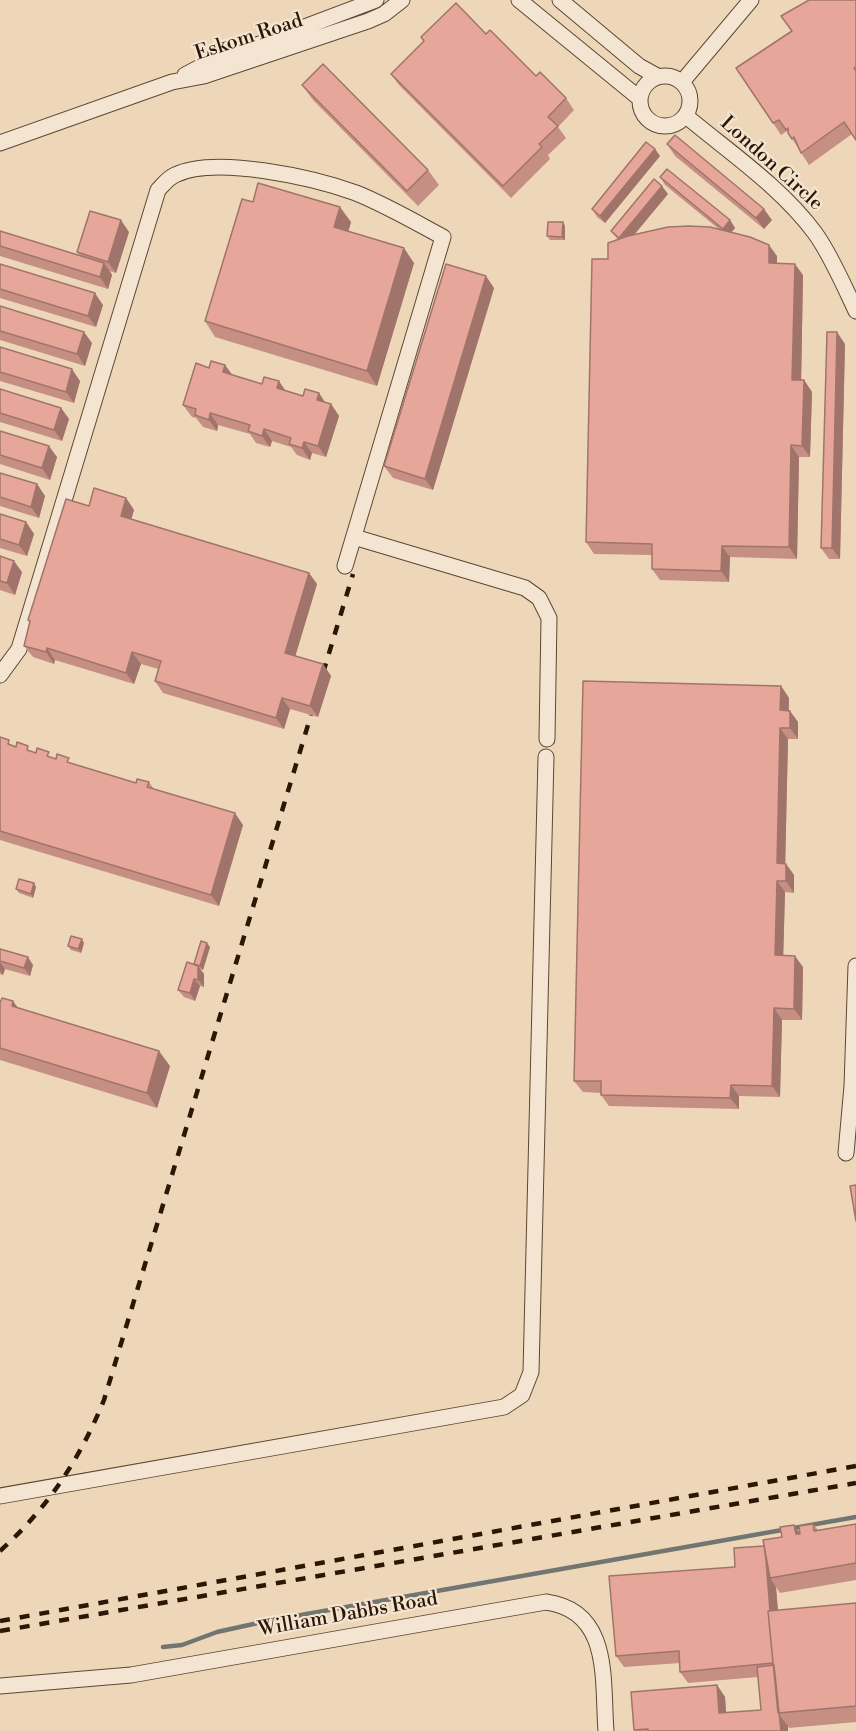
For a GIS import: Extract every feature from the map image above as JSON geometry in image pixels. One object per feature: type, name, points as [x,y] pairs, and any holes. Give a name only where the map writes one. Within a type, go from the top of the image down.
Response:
[{"type":"street","name":"Eskom Road","points":[[0,143],[172,82],[204,65],[376,0]]},
{"type":"street","name":"Eskom Road","points":[[172,82],[204,76],[368,21],[384,14],[402,0]]},
{"type":"street","points":[[519,0],[639,98],[642,111],[648,120],[660,126],[670,126],[686,116],[690,105],[689,95],[682,82],[667,75],[657,76],[647,82],[639,98]]},
{"type":"street","points":[[560,0],[639,66],[657,76]]},
{"type":"street","points":[[682,82],[751,0]]},
{"type":"street","name":"London Circle","points":[[686,116],[773,189],[803,220],[816,235],[856,310]]},
{"type":"street","points":[[0,675],[19,649],[158,190],[176,174],[212,167],[238,167],[309,180],[357,194],[443,237],[345,566]]},
{"type":"street","points":[[354,537],[525,588],[539,598],[549,618],[547,739]]},
{"type":"street","points":[[0,1496],[504,1407],[522,1395],[531,1372],[546,757]]},
{"type":"street","points":[[846,1153],[854,1085],[856,966]]},
{"type":"street","name":"William Dabbs Road","points":[[0,1686],[131,1675],[546,1602],[574,1611],[587,1622],[596,1636],[606,1731]]},
{"type":"building","points":[[809,0],[856,0],[856,67],[854,68],[856,71],[856,140],[844,122],[801,153],[794,137],[792,139],[788,133],[788,128],[786,130],[779,120],[773,123],[736,68],[792,31],[781,16]]},
{"type":"building","points":[[456,3],[486,34],[490,30],[536,76],[540,72],[566,98],[548,117],[558,126],[539,144],[542,147],[503,186],[391,74],[424,41],[421,37]]},
{"type":"building","points":[[323,64],[428,170],[407,191],[302,85]]},
{"type":"building","points":[[675,135],[764,209],[756,218],[667,144]]},
{"type":"building","points":[[646,142],[655,149],[600,216],[592,209]]},
{"type":"building","points":[[667,169],[730,220],[723,229],[660,177]]},
{"type":"building","points":[[654,179],[662,186],[619,238],[611,231]]},
{"type":"building","points":[[258,183],[340,207],[334,227],[404,248],[367,371],[205,321],[242,199],[253,202]]},
{"type":"building","points":[[90,211],[121,220],[108,262],[77,252]]},
{"type":"building","points":[[548,222],[563,222],[562,237],[547,236]]},
{"type":"building","points":[[668,227],[710,227],[750,237],[769,245],[769,263],[795,264],[792,380],[804,380],[802,446],[791,445],[789,547],[722,546],[721,571],[652,569],[652,544],[586,542],[592,259],[608,259],[608,243],[628,236]]},
{"type":"building","points":[[0,231],[104,263],[100,277],[0,246]]},
{"type":"building","points":[[0,264],[95,293],[88,316],[0,289]]},
{"type":"building","points":[[446,264],[486,276],[425,479],[384,466]]},
{"type":"building","points":[[0,306],[84,332],[77,354],[0,331]]},
{"type":"building","points":[[827,332],[837,332],[832,548],[821,548]]},
{"type":"building","points":[[0,347],[72,369],[66,392],[0,372]]},
{"type":"building","points":[[211,361],[225,365],[223,372],[262,384],[264,377],[279,381],[277,388],[303,396],[305,389],[319,393],[317,400],[331,404],[318,446],[304,442],[302,448],[289,444],[291,438],[264,429],[262,436],[248,431],[250,425],[210,413],[209,420],[195,415],[196,409],[183,405],[196,363],[209,368]]},
{"type":"building","points":[[0,389],[61,408],[54,430],[0,413]]},
{"type":"building","points":[[0,431],[49,446],[42,468],[0,455]]},
{"type":"building","points":[[0,473],[37,484],[31,507],[0,497]]},
{"type":"building","points":[[94,488],[126,498],[121,516],[309,573],[285,653],[323,664],[310,706],[282,698],[276,718],[155,681],[161,661],[132,652],[126,673],[47,648],[46,652],[24,646],[30,621],[28,620],[66,499],[89,506]]},
{"type":"building","points":[[0,514],[26,522],[19,545],[0,539]]},
{"type":"building","points":[[0,556],[14,561],[7,583],[0,581]]},
{"type":"building","points":[[583,681],[781,686],[780,710],[790,711],[790,728],[780,728],[777,863],[786,864],[786,881],[777,881],[775,955],[795,956],[794,1009],[774,1008],[772,1086],[731,1085],[730,1098],[601,1095],[601,1081],[574,1081]]},
{"type":"building","points":[[0,737],[9,740],[8,744],[16,747],[17,742],[28,746],[27,750],[36,753],[37,748],[49,752],[47,756],[56,759],[57,754],[69,758],[67,762],[136,783],[137,779],[149,782],[147,787],[235,813],[211,895],[0,831]]},
{"type":"building","points":[[19,879],[34,883],[31,894],[16,889]]},
{"type":"building","points":[[71,936],[82,939],[78,949],[68,946]]},
{"type":"building","points":[[201,941],[207,943],[200,966],[194,964]]},
{"type":"building","points":[[0,949],[28,957],[24,968],[0,961]]},
{"type":"building","points":[[187,962],[198,966],[198,980],[194,979],[190,993],[178,990]]},
{"type":"building","points":[[2,998],[13,1001],[12,1006],[159,1051],[147,1093],[0,1048]]},
{"type":"building","points":[[856,1185],[856,1221],[850,1186]]},
{"type":"building","points":[[813,1524],[814,1531],[856,1524],[856,1563],[770,1578],[763,1540],[782,1537],[780,1527],[794,1525],[796,1534],[800,1534],[799,1526]]},
{"type":"building","points":[[764,1546],[773,1663],[680,1672],[679,1651],[616,1656],[609,1576],[735,1567],[734,1548]]},
{"type":"building","points":[[856,1603],[856,1706],[778,1713],[768,1611]]},
{"type":"building","points":[[774,1665],[781,1731],[634,1730],[631,1692],[717,1685],[719,1713],[761,1710],[757,1667]]},
{"type":"waterway","points":[[163,1647],[182,1645],[217,1632],[267,1621],[856,1517]]},
{"type":"railway","points":[[323,673],[353,574]]},
{"type":"railway","points":[[0,1551],[33,1518],[61,1482],[84,1443],[104,1400],[311,715]]},
{"type":"railway","points":[[0,1621],[856,1466]]},
{"type":"railway","points":[[0,1631],[856,1483]]}]
